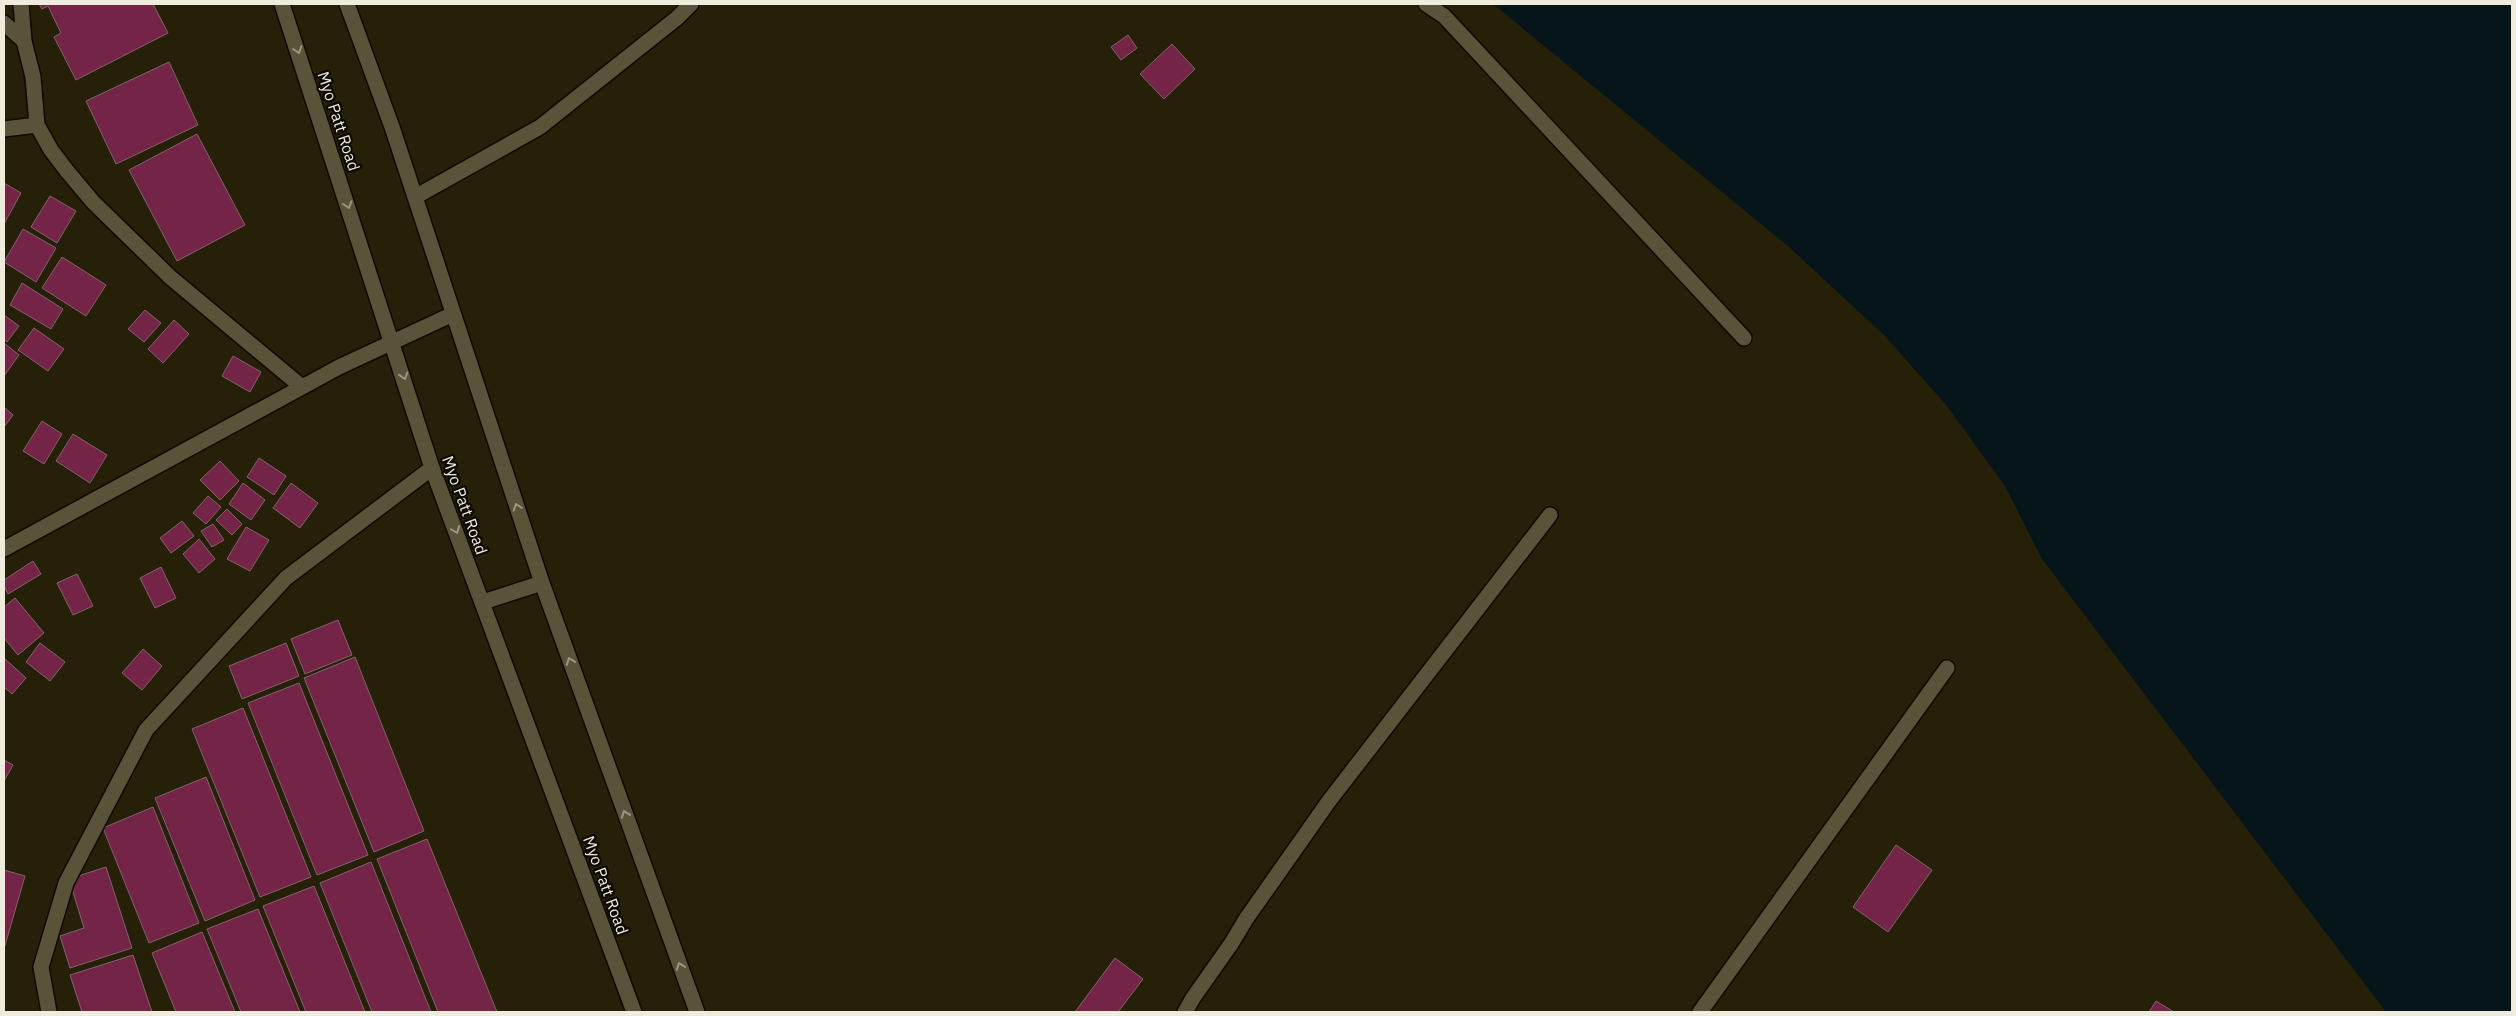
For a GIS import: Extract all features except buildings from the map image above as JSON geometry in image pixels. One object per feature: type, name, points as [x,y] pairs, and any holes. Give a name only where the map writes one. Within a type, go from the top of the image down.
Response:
[{"type":"main road","points":[[21,4],[24,41],[33,77],[37,125],[51,150],[67,171],[127,236],[170,277],[302,387]]},
{"type":"main road","name":"Myo Patt Road","points":[[282,4],[393,340],[432,468],[634,1012]]},
{"type":"main road","points":[[347,4],[392,127],[542,583],[697,1012]]},
{"type":"main road","points":[[415,196],[540,127],[677,18],[691,4]]},
{"type":"main road","points":[[1426,4],[1444,16],[1744,338]]},
{"type":"main road","points":[[4,23],[24,41]]},
{"type":"main road","points":[[4,129],[37,125]]},
{"type":"main road","points":[[4,549],[302,387],[393,340],[453,314]]},
{"type":"main road","points":[[49,1012],[41,967],[66,883],[146,730],[286,578],[432,468]]},
{"type":"main road","points":[[1186,1012],[1193,998],[1329,801],[1550,515]]},
{"type":"main road","points":[[483,602],[542,583]]},
{"type":"main road","points":[[1700,1012],[1947,668]]},
{"type":"shaded area","points":[[1493,4],[2512,4],[2512,1012],[2386,1012],[2042,559],[2005,486],[1947,406],[1884,335],[1788,246]]}]
